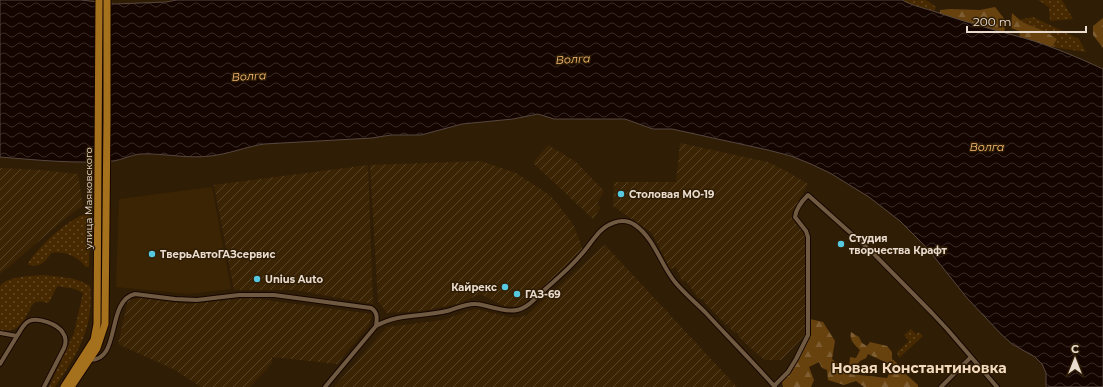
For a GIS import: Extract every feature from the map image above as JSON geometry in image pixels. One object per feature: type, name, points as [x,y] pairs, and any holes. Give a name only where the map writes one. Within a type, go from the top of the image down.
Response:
[{"type":"main road","name":"улица Маяковского","points":[[64,387],[94,340],[101,324],[99,0]]},
{"type":"main road","name":"улица Маяковского","points":[[71,387],[100,341],[107,134],[107,0]]},
{"type":"street","points":[[325,387],[376,326],[385,321],[398,317],[446,311],[470,304],[508,310],[521,309],[570,267],[604,228],[616,222],[630,222],[638,227],[649,239],[671,278],[774,386],[788,372],[808,335],[808,237],[806,231],[795,217],[795,213],[800,204],[808,195],[873,253],[947,329],[997,387]]},
{"type":"street","points":[[89,360],[100,357],[106,352],[110,344],[121,305],[127,297],[135,294],[184,300],[240,295],[285,295],[371,308],[374,310],[376,315],[376,326]]},
{"type":"street","points":[[0,364],[24,324],[29,321],[40,320],[60,328],[66,342],[44,387]]},
{"type":"street","points":[[0,333],[17,336]]},
{"type":"street","points":[[941,387],[971,357]]},
{"type":"shaded area","points":[[902,0],[926,0],[936,7],[934,12],[914,6]]},
{"type":"shaded area","points":[[1038,0],[1062,0],[1073,19],[1050,21],[1049,7]]},
{"type":"shaded area","points":[[1033,17],[1079,39],[1086,52],[1052,47],[1057,39],[1044,31],[1019,20]]},
{"type":"shaded area","points":[[680,143],[768,162],[808,184],[792,213],[792,218],[805,235],[805,335],[781,360],[765,360],[739,337],[737,332],[734,333],[729,327],[730,325],[726,325],[703,299],[699,299],[686,281],[682,281],[676,267],[670,269],[652,233],[613,206],[614,182],[676,182]]},
{"type":"shaded area","points":[[548,145],[576,162],[604,191],[597,204],[601,207],[593,219],[533,163]]},
{"type":"shaded area","points":[[481,161],[516,173],[551,196],[573,224],[583,250],[521,307],[504,306],[480,294],[461,303],[422,311],[387,313],[378,301],[370,165]]},
{"type":"shaded area","points":[[368,165],[373,304],[295,290],[234,290],[214,185]]},
{"type":"shaded area","points":[[0,168],[78,174],[83,206],[72,213],[0,274]]},
{"type":"shaded area","points":[[212,187],[231,289],[190,294],[116,287],[119,199]]},
{"type":"shaded area","points":[[87,214],[90,216],[89,267],[86,267],[75,257],[61,253],[51,253],[45,261],[36,265],[29,265],[28,263],[54,234],[80,216]]},
{"type":"shaded area","points":[[605,245],[737,387],[334,387],[387,327],[443,320],[475,309],[515,318],[527,315]]},
{"type":"shaded area","points":[[44,275],[73,279],[90,286],[91,301],[87,327],[83,340],[71,363],[55,387],[49,387],[74,333],[83,293],[75,289],[58,286],[48,303],[36,302],[33,304],[19,326],[12,330],[0,331],[0,286],[8,280],[14,278]]},
{"type":"shaded area","points":[[142,298],[188,304],[250,298],[372,314],[369,325],[337,364],[272,357],[272,363],[250,387],[201,387],[175,370],[118,344],[128,300]]},
{"type":"shaded area","points":[[911,329],[916,334],[919,332],[923,336],[899,358],[897,352],[909,341],[904,335]]},
{"type":"green space","points":[[995,7],[1006,21],[1004,33],[940,14],[940,10],[980,10]]},
{"type":"green space","points":[[1012,13],[1022,22],[1044,31],[1057,39],[1052,47],[1020,37],[1019,31],[1011,28]]},
{"type":"green space","points":[[1103,18],[1103,48],[1093,35],[1093,26]]},
{"type":"green space","points":[[810,319],[823,322],[835,341],[832,359],[850,374],[887,378],[890,372],[887,363],[868,354],[866,358],[860,361],[854,369],[849,367],[850,357],[856,358],[860,350],[851,340],[851,332],[859,337],[862,343],[867,346],[870,342],[887,346],[892,352],[892,359],[897,363],[899,368],[918,385],[918,387],[864,387],[856,381],[844,385],[828,380],[827,370],[822,368],[819,362],[809,367],[814,380],[811,387],[783,387],[782,382],[788,376],[802,353],[808,336]]},
{"type":"water","name":"Волга","points":[[0,0],[81,0],[115,4],[166,2],[177,0],[902,0],[1044,45],[1103,69],[1103,387],[1046,387],[1046,373],[1042,364],[1035,357],[1012,344],[1002,335],[967,298],[928,249],[900,221],[869,197],[830,173],[791,156],[672,129],[653,129],[625,119],[554,119],[538,114],[513,119],[462,124],[421,135],[391,135],[372,138],[264,144],[224,154],[201,157],[140,154],[120,160],[85,162],[0,157]]},
{"type":"pier","points":[[95,0],[111,2],[111,163],[94,164]]},
{"type":"place","name":"Столовая МО-19","points":[[621,194]]},
{"type":"place","name":"Студия творчества Крафт","points":[[841,244]]},
{"type":"place","name":"ТверьАвтоГАЗсервис","points":[[152,254]]},
{"type":"place","name":"Unius Auto","points":[[257,279]]},
{"type":"place","name":"Кайрекс","points":[[505,287]]},
{"type":"place","name":"ГАЗ-69","points":[[517,294]]},
{"type":"district","name":"Новая Константиновка","points":[[919,368]]}]
